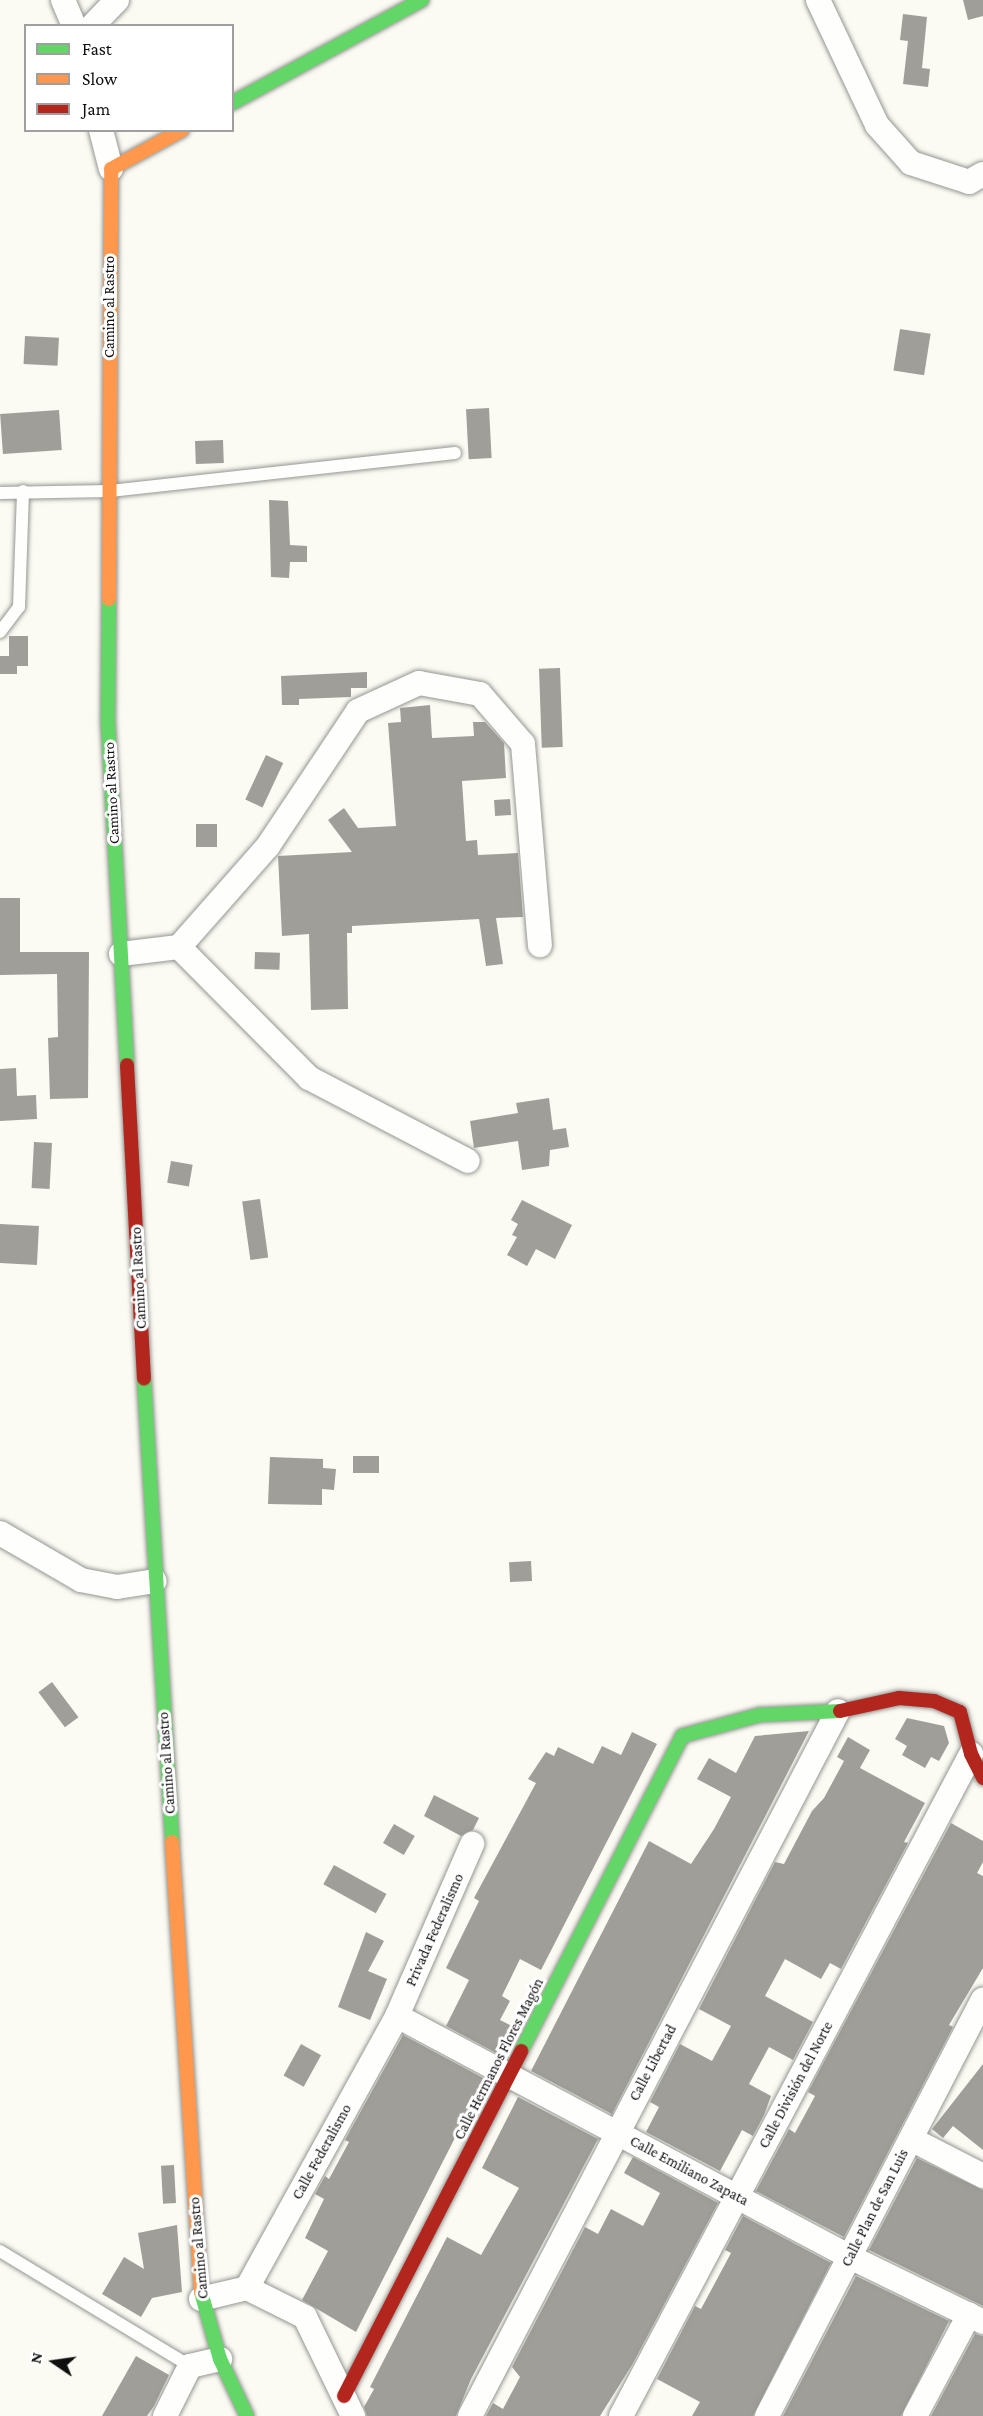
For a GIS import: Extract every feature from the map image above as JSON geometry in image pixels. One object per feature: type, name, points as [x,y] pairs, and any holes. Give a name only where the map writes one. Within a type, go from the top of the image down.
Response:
[{"type":"street","points":[[94,24],[117,0]]},
{"type":"street","points":[[234,102],[422,0]]},
{"type":"street","points":[[818,0],[877,125],[911,163],[969,182],[983,174]]},
{"type":"street","name":"Camino al Rastro","points":[[102,132],[111,170],[108,723],[155,1581],[201,2299],[220,2359],[248,2416]]},
{"type":"street","points":[[111,170],[178,132]]},
{"type":"street","points":[[121,954],[179,947],[268,846],[358,711],[419,683],[480,694],[523,744],[540,945]]},
{"type":"street","points":[[179,947],[309,1078],[468,1161]]},
{"type":"street","points":[[0,1533],[81,1581],[117,1587],[155,1581]]},
{"type":"street","points":[[838,1711],[899,1698],[934,1701],[960,1712],[971,1754],[983,1779]]},
{"type":"street","name":"Calle Hermanos Flores Magón","points":[[348,2406],[509,2075],[682,1736],[759,1715],[838,1711]]},
{"type":"street","name":"Calle Libertad","points":[[470,2416],[838,1711]]},
{"type":"street","name":"Calle División del Norte","points":[[621,2416],[971,1754]]},
{"type":"street","name":"Privada Federalismo","points":[[397,2016],[472,1844]]},
{"type":"street","name":"Calle Plan de San Luis","points":[[767,2416],[983,2000]]},
{"type":"street","name":"Calle Emiliano Zapata","points":[[397,2016],[850,2257],[976,2318]]},
{"type":"street","name":"Calle Federalismo","points":[[247,2288],[397,2016]]},
{"type":"street","points":[[911,2139],[983,2176]]},
{"type":"street","points":[[201,2299],[247,2288],[305,2317],[348,2406]]},
{"type":"street","points":[[915,2416],[976,2318]]},
{"type":"street","points":[[165,2416],[190,2366],[220,2359]]},
{"type":"lane","points":[[0,493],[110,491],[455,453]]},
{"type":"lane","points":[[0,632],[19,608],[23,491]]},
{"type":"lane","points":[[0,2251],[190,2366]]},
{"type":"building","points":[[963,0],[983,0],[983,16],[968,20]]},
{"type":"building","points":[[903,14],[927,17],[922,68],[930,69],[928,87],[903,84],[908,41],[900,40]]},
{"type":"building","points":[[900,329],[931,334],[924,375],[893,370]]},
{"type":"building","points":[[25,336],[59,338],[57,366],[24,364]]},
{"type":"building","points":[[489,408],[492,458],[469,459],[466,409]]},
{"type":"building","points":[[59,410],[62,450],[3,454],[0,414]]},
{"type":"building","points":[[223,440],[224,463],[196,464],[195,441]]},
{"type":"building","points":[[269,500],[288,501],[290,545],[307,546],[307,562],[290,562],[289,578],[271,577]]},
{"type":"building","points":[[9,636],[28,636],[28,666],[17,666],[17,674],[0,674],[0,656],[9,656]]},
{"type":"building","points":[[560,668],[563,747],[542,748],[539,669]]},
{"type":"building","points":[[367,672],[367,688],[351,688],[351,697],[299,699],[299,705],[282,705],[281,676]]},
{"type":"building","points":[[430,705],[432,738],[474,736],[473,722],[485,722],[504,743],[506,778],[462,781],[466,841],[477,840],[478,855],[518,853],[523,917],[496,918],[503,964],[486,966],[479,919],[352,926],[352,933],[347,933],[348,1009],[311,1010],[309,934],[282,936],[278,856],[352,852],[328,820],[344,808],[358,828],[396,826],[388,723],[401,722],[400,708]]},
{"type":"building","points":[[266,755],[283,763],[263,807],[245,799]]},
{"type":"building","points":[[510,799],[511,815],[495,816],[494,800]]},
{"type":"building","points":[[196,824],[217,824],[217,847],[196,847]]},
{"type":"building","points":[[0,898],[20,898],[20,952],[89,952],[88,1098],[50,1099],[48,1038],[58,1037],[57,974],[0,975]]},
{"type":"building","points":[[255,952],[280,953],[279,970],[254,969]]},
{"type":"building","points":[[16,1068],[17,1096],[36,1095],[37,1119],[0,1121],[0,1069]]},
{"type":"building","points":[[549,1098],[553,1130],[566,1128],[569,1147],[550,1150],[549,1166],[522,1170],[518,1141],[474,1148],[470,1121],[518,1113],[516,1103]]},
{"type":"building","points":[[34,1142],[52,1143],[50,1189],[32,1188]]},
{"type":"building","points":[[171,1161],[193,1165],[189,1186],[167,1183]]},
{"type":"building","points":[[260,1199],[268,1257],[250,1260],[242,1202]]},
{"type":"building","points":[[522,1200],[572,1225],[555,1259],[536,1249],[527,1266],[507,1255],[517,1237],[512,1235],[518,1224],[511,1220]]},
{"type":"building","points":[[0,1224],[39,1226],[37,1265],[0,1263]]},
{"type":"building","points":[[353,1456],[379,1456],[379,1473],[353,1473]]},
{"type":"building","points":[[270,1457],[323,1459],[323,1468],[336,1469],[334,1490],[322,1489],[322,1505],[268,1504]]},
{"type":"building","points":[[531,1561],[532,1581],[510,1582],[509,1562]]},
{"type":"building","points":[[52,1682],[78,1717],[65,1727],[38,1692]]},
{"type":"building","points":[[907,1718],[944,1726],[949,1743],[939,1761],[931,1757],[925,1768],[902,1755],[907,1746],[895,1739]]},
{"type":"building","points":[[809,1731],[612,2114],[531,2071],[649,1841],[691,1864],[714,1829],[731,1797],[697,1779],[709,1758],[736,1773],[755,1736]]},
{"type":"building","points":[[632,1732],[657,1744],[541,1970],[520,1959],[502,1996],[510,2001],[500,2020],[512,2026],[498,2054],[446,2026],[469,1980],[446,1968],[479,1901],[474,1898],[536,1783],[528,1779],[546,1752],[554,1756],[558,1747],[593,1764],[602,1746],[621,1755]]},
{"type":"building","points":[[848,1737],[870,1750],[860,1768],[925,1803],[904,1842],[908,1843],[841,1969],[830,1963],[821,1979],[785,1959],[765,1996],[813,2022],[793,2060],[769,2047],[749,2084],[771,2096],[764,2115],[753,2136],[742,2130],[720,2171],[646,2132],[659,2107],[650,2102],[680,2044],[712,2061],[731,2026],[699,2009],[775,1862],[784,1864],[812,1811],[824,1798],[844,1761],[837,1757]]},
{"type":"building","points":[[434,1795],[479,1818],[473,1830],[461,1836],[424,1816]]},
{"type":"building","points":[[951,1823],[983,1841],[983,1862],[977,1873],[983,1876],[983,1968],[949,2025],[953,2027],[844,2237],[756,2191],[789,2129],[795,2133],[815,2096],[808,2092]]},
{"type":"building","points":[[394,1824],[415,1836],[404,1855],[383,1843]]},
{"type":"building","points":[[334,1865],[386,1894],[376,1913],[323,1884]]},
{"type":"building","points":[[366,1932],[384,1941],[368,1971],[387,1979],[370,2020],[338,2007]]},
{"type":"building","points":[[403,2035],[485,2079],[356,2332],[302,2300],[328,2251],[305,2238],[324,2199],[315,2194],[325,2176],[329,2179],[349,2142],[345,2140]]},
{"type":"building","points":[[301,2044],[321,2055],[304,2087],[284,2075]]},
{"type":"building","points":[[983,2064],[983,2150],[953,2126],[943,2138],[932,2129]]},
{"type":"building","points":[[518,2097],[598,2139],[471,2379],[456,2416],[367,2416],[364,2407],[374,2389],[370,2387],[447,2237],[481,2255],[519,2188],[482,2168]]},
{"type":"building","points":[[633,2157],[718,2203],[632,2365],[600,2416],[486,2416],[493,2403],[503,2409],[520,2377],[512,2367],[585,2227],[598,2234],[611,2209],[643,2226],[660,2193],[624,2173]]},
{"type":"building","points":[[917,2158],[983,2190],[983,2306],[869,2250]]},
{"type":"building","points":[[174,2165],[176,2203],[163,2204],[161,2166]]},
{"type":"building","points":[[743,2216],[831,2263],[753,2416],[692,2416],[700,2402],[657,2379],[695,2306],[701,2309],[731,2253],[725,2250]]},
{"type":"building","points":[[177,2225],[182,2292],[152,2298],[141,2317],[102,2294],[124,2257],[144,2269],[138,2233]]},
{"type":"building","points":[[856,2276],[949,2321],[901,2416],[783,2416]]},
{"type":"building","points":[[975,2334],[983,2336],[983,2416],[931,2416]]},
{"type":"building","points":[[136,2356],[169,2375],[154,2406],[147,2416],[102,2416]]},
{"type":"traffic: fast","points":[[234,102],[422,0]]},
{"type":"traffic: fast","points":[[109,599],[108,723],[127,1065]]},
{"type":"traffic: fast","points":[[144,1379],[172,1842]]},
{"type":"traffic: fast","points":[[521,2051],[682,1736],[759,1715],[840,1711]]},
{"type":"traffic: fast","points":[[201,2292],[220,2359],[247,2416]]},
{"type":"traffic: slow","points":[[109,599],[111,169],[178,132]]},
{"type":"traffic: slow","points":[[172,1842],[201,2292]]},
{"type":"traffic: jam","points":[[127,1065],[144,1379]]},
{"type":"traffic: jam","points":[[840,1711],[899,1698],[934,1701],[960,1712],[971,1754],[983,1778]]},
{"type":"traffic: jam","points":[[344,2396],[521,2051]]}]
